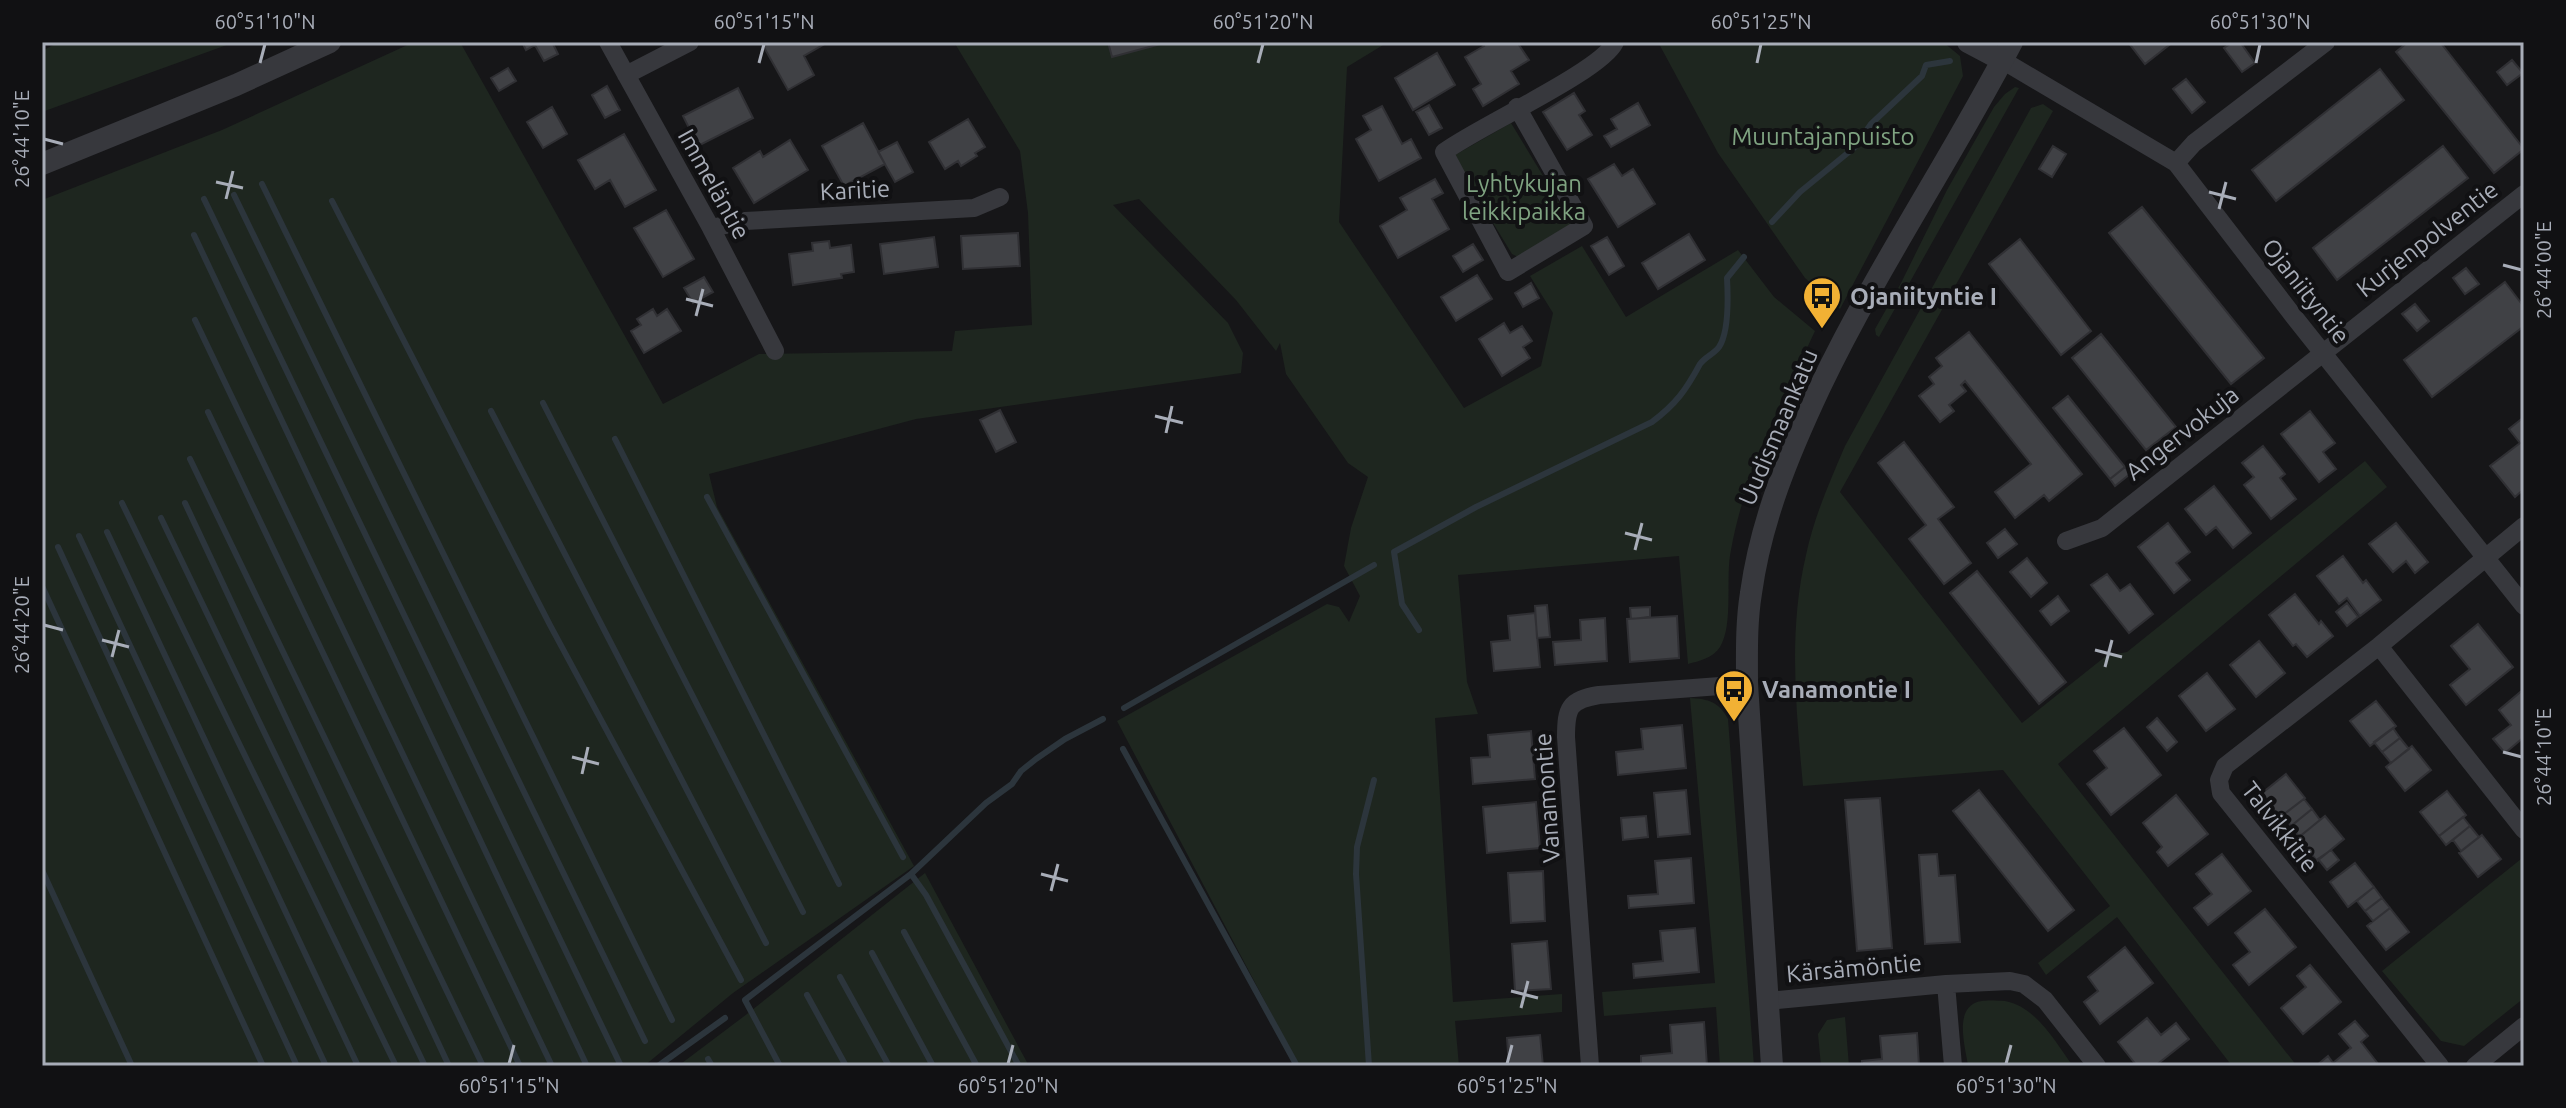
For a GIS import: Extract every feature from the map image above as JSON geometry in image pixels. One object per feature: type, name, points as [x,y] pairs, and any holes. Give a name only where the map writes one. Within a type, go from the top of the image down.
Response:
[{"type":"street","points":[[42,164],[236,85],[330,42]]},
{"type":"street","name":"Immeläntie","points":[[608,42],[775,351]]},
{"type":"street","points":[[626,75],[690,42]]},
{"type":"street","points":[[1517,107],[1584,226],[1508,272],[1444,155],[1517,107],[1591,66],[1611,50],[1615,42]]},
{"type":"street","points":[[1968,42],[2007,51]]},
{"type":"street","points":[[2176,163],[2194,143],[2326,42]]},
{"type":"street","name":"Ojaniityntie","points":[[2007,51],[2176,163],[2524,606]]},
{"type":"street","name":"Uudismaankatu","points":[[1772,1066],[1746,634],[1764,528],[1787,461],[1849,328],[2007,51]]},
{"type":"street","name":"Kurjenpolventie","points":[[2322,352],[2524,194]]},
{"type":"street","name":"Karitie","points":[[711,228],[745,221],[974,208],[1000,197]]},
{"type":"street","name":"Angervokuja","points":[[2066,541],[2102,528],[2322,352]]},
{"type":"street","name":"Talvikkitie","points":[[2440,1066],[2221,793],[2219,780],[2225,766],[2379,646],[2524,526]]},
{"type":"street","points":[[2379,646],[2524,830]]},
{"type":"street","name":"Vanamontie","points":[[1590,1066],[1566,737],[1566,718],[1571,705],[1581,698],[1599,695],[1747,684]]},
{"type":"street","name":"Kärsämöntie","points":[[1767,1001],[2010,981],[2024,984],[2045,1000],[2097,1066]]},
{"type":"street","name":"Kärsämöntie","points":[[1946,984],[1953,1066]]},
{"type":"street","points":[[2475,1066],[2524,1026]]},
{"type":"green space","points":[[59,42],[235,42],[42,112],[42,51]]},
{"type":"green space","points":[[414,42],[460,42],[663,404],[759,354],[952,351],[955,331],[1032,325],[1028,213],[1020,151],[954,42],[1388,42],[1347,67],[1339,222],[1464,408],[1541,366],[1553,313],[1530,276],[1582,246],[1626,317],[1738,250],[1774,297],[1815,331],[1766,438],[1745,493],[1729,561],[1727,626],[1717,651],[1688,664],[1679,556],[1458,575],[1467,682],[1478,714],[1435,718],[1453,1002],[1562,994],[1562,1012],[1455,1021],[1459,1066],[1299,1066],[1117,721],[1327,604],[1339,607],[1349,622],[1360,596],[1344,566],[1351,528],[1368,477],[1348,463],[1286,374],[1280,343],[1276,351],[1236,300],[1139,199],[1113,205],[1228,323],[1243,353],[1241,373],[916,419],[709,474],[717,507],[914,866],[733,993],[644,1066],[42,1066],[42,200],[222,130]]},
{"type":"green space","name":"Muuntajanpuisto","points":[[1658,42],[1943,42],[1960,56],[1963,76],[1840,309],[1805,278],[1718,153]]},
{"type":"green space","points":[[2015,87],[2019,88],[1879,337],[1875,329],[1947,190],[1994,107]]},
{"type":"green space","points":[[2043,104],[2053,111],[1840,492],[2022,723],[2106,656],[2127,652],[2365,461],[2387,487],[2058,764],[2297,1066],[2232,1066],[2117,917],[2046,975],[2038,963],[2110,906],[2003,770],[1803,786],[1795,641],[1800,584],[1818,513],[1845,446],[2031,108]]},
{"type":"green space","name":"Lyhtykujan leikkipaikka","points":[[1511,123],[1571,222],[1570,226],[1518,257],[1512,254],[1457,164],[1455,155]]},
{"type":"green space","points":[[1690,698],[1713,702],[1728,719],[1754,1066],[1720,1066],[1716,1007],[1604,1016],[1602,992],[1715,983]]},
{"type":"green space","points":[[2521,859],[2524,863],[2524,998],[2464,1046],[2441,1041],[2382,971]]},
{"type":"green space","points":[[925,873],[1029,1066],[678,1066],[747,1014]]},
{"type":"green space","points":[[1980,1001],[2005,1001],[2027,1010],[2036,1018],[2073,1066],[1968,1066],[1964,1016],[1973,1004]]},
{"type":"green space","points":[[1845,1017],[1849,1066],[1821,1066],[1818,1034],[1827,1020]]},
{"type":"building","points":[[522,42],[557,42],[553,44],[558,54],[544,61],[535,45],[526,50]]},
{"type":"building","points":[[761,42],[828,42],[804,56],[814,75],[788,90]]},
{"type":"building","points":[[1108,42],[1168,42],[1112,57]]},
{"type":"building","points":[[1481,42],[1517,42],[1529,60],[1511,71],[1519,84],[1483,106],[1473,89],[1481,84],[1465,57],[1484,46]]},
{"type":"building","points":[[2128,42],[2173,42],[2145,64]]},
{"type":"building","points":[[2233,42],[2240,42],[2255,63],[2242,72],[2224,48]]},
{"type":"building","points":[[2408,42],[2440,42],[2524,149],[2494,173],[2396,52]]},
{"type":"building","points":[[1437,53],[1455,85],[1413,110],[1395,78]]},
{"type":"building","points":[[2512,60],[2523,73],[2507,85],[2497,72]]},
{"type":"building","points":[[508,68],[516,81],[499,91],[491,78]]},
{"type":"building","points":[[2380,69],[2404,100],[2276,201],[2252,170]]},
{"type":"building","points":[[2186,79],[2205,102],[2192,113],[2173,89]]},
{"type":"building","points":[[607,86],[620,110],[605,118],[592,95]]},
{"type":"building","points":[[738,88],[753,118],[698,146],[683,116]]},
{"type":"building","points":[[1574,93],[1585,111],[1579,115],[1592,135],[1567,150],[1543,112]]},
{"type":"building","points":[[1638,103],[1650,125],[1611,147],[1604,136],[1617,129],[1611,119]]},
{"type":"building","points":[[1429,105],[1442,128],[1429,135],[1416,112]]},
{"type":"building","points":[[1382,106],[1402,144],[1411,139],[1421,158],[1379,181],[1356,139],[1371,130],[1363,116]]},
{"type":"building","points":[[552,107],[567,134],[543,148],[527,122]]},
{"type":"building","points":[[968,119],[985,147],[961,166],[958,161],[945,169],[929,142]]},
{"type":"building","points":[[863,123],[885,164],[844,186],[822,146]]},
{"type":"building","points":[[624,134],[656,190],[625,207],[610,180],[595,189],[578,160]]},
{"type":"building","points":[[790,140],[808,170],[754,203],[733,168],[760,151],[763,157]]},
{"type":"building","points":[[897,142],[913,172],[895,182],[878,152]]},
{"type":"building","points":[[2053,146],[2066,154],[2052,177],[2039,169]]},
{"type":"building","points":[[2443,146],[2468,178],[2337,280],[2313,248]]},
{"type":"building","points":[[1614,164],[1622,176],[1633,169],[1655,204],[1618,227],[1588,179]]},
{"type":"building","points":[[1435,179],[1443,193],[1432,199],[1449,229],[1398,258],[1380,226],[1407,210],[1400,198]]},
{"type":"building","points":[[2142,207],[2264,358],[2231,384],[2109,233]]},
{"type":"building","points":[[666,210],[694,259],[663,277],[634,228]]},
{"type":"building","points":[[1018,233],[1020,266],[963,269],[961,236]]},
{"type":"building","points":[[1689,234],[1705,260],[1658,289],[1642,263]]},
{"type":"building","points":[[934,237],[938,267],[884,274],[880,244]]},
{"type":"building","points":[[1607,237],[1624,266],[1609,275],[1591,246]]},
{"type":"building","points":[[2020,239],[2091,331],[2061,355],[1989,264]]},
{"type":"building","points":[[829,241],[830,248],[851,245],[854,272],[841,274],[842,278],[793,285],[789,254],[813,251],[812,243]]},
{"type":"building","points":[[1473,244],[1483,260],[1463,272],[1453,256]]},
{"type":"building","points":[[2466,268],[2479,284],[2465,294],[2453,278]]},
{"type":"building","points":[[1477,275],[1492,299],[1456,321],[1441,297]]},
{"type":"building","points":[[704,277],[713,292],[693,303],[684,288]]},
{"type":"building","points":[[2505,282],[2524,307],[2524,326],[2432,397],[2404,360]]},
{"type":"building","points":[[1531,283],[1539,298],[1523,307],[1515,293]]},
{"type":"building","points":[[2415,304],[2429,321],[2417,331],[2402,314]]},
{"type":"building","points":[[653,309],[657,316],[667,309],[681,331],[644,353],[631,331],[641,325],[637,319]]},
{"type":"building","points":[[1504,323],[1510,333],[1522,326],[1532,341],[1523,347],[1530,358],[1502,376],[1479,339]]},
{"type":"building","points":[[1969,332],[2082,474],[2049,501],[2044,495],[2015,518],[1995,492],[2031,464],[1965,381],[1961,385],[1966,391],[1949,405],[1954,411],[1940,422],[1919,396],[1934,384],[1929,377],[1942,366],[1936,358]]},
{"type":"building","points":[[2101,334],[2176,427],[2146,450],[2072,358]]},
{"type":"building","points":[[2068,396],[2125,467],[2110,479],[2053,408]]},
{"type":"building","points":[[1000,410],[1016,442],[996,452],[980,420]]},
{"type":"building","points":[[2310,411],[2335,443],[2323,452],[2336,469],[2319,482],[2281,434]]},
{"type":"building","points":[[2524,417],[2524,489],[2515,497],[2490,466],[2520,443],[2509,429]]},
{"type":"building","points":[[1904,442],[1954,507],[1938,519],[1971,563],[1944,584],[1909,539],[1926,525],[1878,463]]},
{"type":"building","points":[[2263,446],[2285,474],[2280,478],[2296,499],[2271,519],[2244,485],[2254,477],[2242,463]]},
{"type":"building","points":[[2125,467],[2130,474],[2115,486],[2110,479]]},
{"type":"building","points":[[2214,486],[2251,533],[2233,548],[2216,527],[2206,535],[2185,509]]},
{"type":"building","points":[[2168,523],[2190,552],[2176,563],[2190,580],[2174,593],[2138,547]]},
{"type":"building","points":[[2396,523],[2428,562],[2415,573],[2406,561],[2393,572],[2369,544]]},
{"type":"building","points":[[2005,529],[2017,544],[1998,558],[1987,543]]},
{"type":"building","points":[[2343,556],[2363,583],[2366,580],[2381,600],[2360,616],[2347,598],[2339,604],[2317,576]]},
{"type":"building","points":[[2027,558],[2047,583],[2031,597],[2010,572]]},
{"type":"building","points":[[1977,571],[2066,682],[2039,704],[1950,593]]},
{"type":"building","points":[[2107,574],[2120,591],[2130,584],[2153,614],[2129,633],[2091,585]]},
{"type":"building","points":[[2295,594],[2333,636],[2307,657],[2296,644],[2293,646],[2269,615]]},
{"type":"building","points":[[2058,596],[2069,611],[2051,625],[2040,611]]},
{"type":"building","points":[[2347,603],[2358,617],[2347,626],[2336,612]]},
{"type":"building","points":[[1547,605],[1550,637],[1537,638],[1535,606]]},
{"type":"building","points":[[1650,607],[1650,617],[1631,619],[1630,608]]},
{"type":"building","points":[[1535,613],[1540,667],[1494,671],[1491,642],[1510,640],[1508,616]]},
{"type":"building","points":[[1677,616],[1679,658],[1630,662],[1627,619]]},
{"type":"building","points":[[1605,618],[1607,661],[1555,665],[1553,642],[1581,640],[1580,620]]},
{"type":"building","points":[[2478,624],[2513,667],[2466,705],[2450,685],[2470,669],[2451,646]]},
{"type":"building","points":[[2259,641],[2285,673],[2256,697],[2230,665]]},
{"type":"building","points":[[2207,673],[2235,709],[2206,731],[2179,696]]},
{"type":"building","points":[[2524,689],[2524,737],[2505,753],[2493,739],[2511,725],[2499,710]]},
{"type":"building","points":[[2376,701],[2396,726],[2370,746],[2350,721]]},
{"type":"building","points":[[2157,718],[2177,742],[2167,751],[2147,727]]},
{"type":"building","points":[[1682,725],[1686,768],[1618,775],[1616,752],[1643,749],[1641,729]]},
{"type":"building","points":[[2124,728],[2161,775],[2111,815],[2087,784],[2107,768],[2094,751]]},
{"type":"building","points":[[2393,728],[2400,738],[2382,752],[2374,742]]},
{"type":"building","points":[[1531,731],[1535,779],[1473,784],[1471,758],[1490,757],[1488,735]]},
{"type":"building","points":[[2400,738],[2409,749],[2391,763],[2382,752]]},
{"type":"building","points":[[2412,746],[2431,770],[2405,791],[2386,767]]},
{"type":"building","points":[[2286,774],[2305,798],[2280,817],[2261,794]]},
{"type":"building","points":[[1686,790],[1690,834],[1658,837],[1654,793]]},
{"type":"building","points":[[1979,790],[2074,910],[2048,931],[1953,811]]},
{"type":"building","points":[[2447,791],[2466,815],[2439,836],[2420,812]]},
{"type":"building","points":[[2176,795],[2208,834],[2168,866],[2157,852],[2162,847],[2143,823]]},
{"type":"building","points":[[1880,798],[1892,948],[1857,951],[1845,800]]},
{"type":"building","points":[[2304,799],[2312,809],[2291,826],[2283,815]]},
{"type":"building","points":[[1536,802],[1540,848],[1487,853],[1483,807]]},
{"type":"building","points":[[2312,809],[2320,820],[2299,837],[2291,826]]},
{"type":"building","points":[[1646,816],[1648,837],[1623,840],[1621,818]]},
{"type":"building","points":[[2325,816],[2344,839],[2317,861],[2298,838]]},
{"type":"building","points":[[2463,817],[2470,826],[2446,845],[2439,836]]},
{"type":"building","points":[[2470,826],[2479,837],[2461,851],[2453,840]]},
{"type":"building","points":[[2482,835],[2501,859],[2478,877],[2459,853]]},
{"type":"building","points":[[2331,850],[2339,860],[2327,870],[2318,859]]},
{"type":"building","points":[[1937,854],[1939,876],[1955,875],[1960,942],[1925,944],[1919,855]]},
{"type":"building","points":[[2222,854],[2251,891],[2208,925],[2194,908],[2212,894],[2196,874]]},
{"type":"building","points":[[1691,858],[1694,903],[1629,908],[1628,896],[1658,894],[1655,861]]},
{"type":"building","points":[[2355,863],[2374,887],[2348,907],[2330,882]]},
{"type":"building","points":[[1543,871],[1545,921],[1511,923],[1508,873]]},
{"type":"building","points":[[2374,887],[2382,898],[2365,911],[2357,901]]},
{"type":"building","points":[[2382,898],[2390,908],[2373,921],[2365,911]]},
{"type":"building","points":[[2390,908],[2409,932],[2386,950],[2367,926]]},
{"type":"building","points":[[2265,909],[2296,947],[2249,985],[2233,965],[2250,952],[2235,933]]},
{"type":"building","points":[[1695,928],[1699,972],[1634,978],[1633,964],[1663,961],[1660,931]]},
{"type":"building","points":[[1547,941],[1551,989],[1515,991],[1512,944]]},
{"type":"building","points":[[2125,947],[2153,983],[2100,1024],[2084,1002],[2098,991],[2088,977]]},
{"type":"building","points":[[2310,965],[2341,1002],[2303,1034],[2281,1008],[2306,987],[2297,976]]},
{"type":"building","points":[[2147,1018],[2161,1035],[2176,1023],[2189,1039],[2155,1066],[2137,1066],[2118,1042]]},
{"type":"building","points":[[2355,1021],[2368,1036],[2361,1042],[2379,1065],[2316,1066],[2328,1056],[2333,1063],[2351,1048],[2339,1034]]},
{"type":"building","points":[[1704,1022],[1707,1066],[1641,1066],[1641,1056],[1672,1053],[1670,1025]]},
{"type":"building","points":[[1917,1033],[1919,1066],[1862,1066],[1862,1061],[1882,1059],[1880,1036]]},
{"type":"building","points":[[1540,1035],[1543,1066],[1509,1066],[1507,1038]]},
{"type":"waterway","points":[[1772,222],[1800,192],[1855,147],[1871,124],[1922,76],[1926,65],[1950,61]]},
{"type":"waterway","points":[[262,184],[672,1020]]},
{"type":"waterway","points":[[234,195],[645,1041]]},
{"type":"waterway","points":[[204,199],[621,1066]]},
{"type":"waterway","points":[[332,201],[550,625],[741,980]]},
{"type":"waterway","points":[[194,235],[587,1066]]},
{"type":"waterway","points":[[1419,630],[1402,604],[1394,552],[1476,507],[1652,422],[1668,409],[1702,362],[1719,347],[1726,323],[1727,278],[1744,257]]},
{"type":"waterway","points":[[195,320],[552,1066]]},
{"type":"waterway","points":[[543,403],[803,912]]},
{"type":"waterway","points":[[491,411],[766,943]]},
{"type":"waterway","points":[[208,412],[520,1066]]},
{"type":"waterway","points":[[615,439],[839,884]]},
{"type":"waterway","points":[[190,459],[483,1066]]},
{"type":"waterway","points":[[707,497],[903,857]]},
{"type":"waterway","points":[[122,503],[396,1066]]},
{"type":"waterway","points":[[185,503],[449,1066]]},
{"type":"waterway","points":[[161,518],[425,1066]]},
{"type":"waterway","points":[[107,532],[358,1066]]},
{"type":"waterway","points":[[79,536],[326,1066]]},
{"type":"waterway","points":[[58,547],[297,1066]]},
{"type":"waterway","points":[[1124,708],[1374,565]]},
{"type":"waterway","points":[[42,586],[263,1066]]},
{"type":"waterway","points":[[780,1066],[745,1000],[911,874],[1036,759],[1103,719]]},
{"type":"waterway","points":[[1123,749],[1297,1066]]},
{"type":"waterway","points":[[1369,1066],[1356,874],[1357,847],[1374,780]]},
{"type":"waterway","points":[[42,870],[132,1066]]},
{"type":"waterway","points":[[911,874],[926,895],[1019,1066]]},
{"type":"waterway","points":[[904,932],[977,1066]]},
{"type":"waterway","points":[[872,953],[933,1066]]},
{"type":"waterway","points":[[840,977],[889,1066]]},
{"type":"waterway","points":[[807,995],[846,1066]]},
{"type":"waterway","points":[[658,1066],[725,1018]]},
{"type":"waterway","points":[[708,1059],[712,1066]]},
{"type":"place","name":"Ojaniityntie I","points":[[1822,330]]},
{"type":"place","name":"Vanamontie I","points":[[1734,723]]}]
